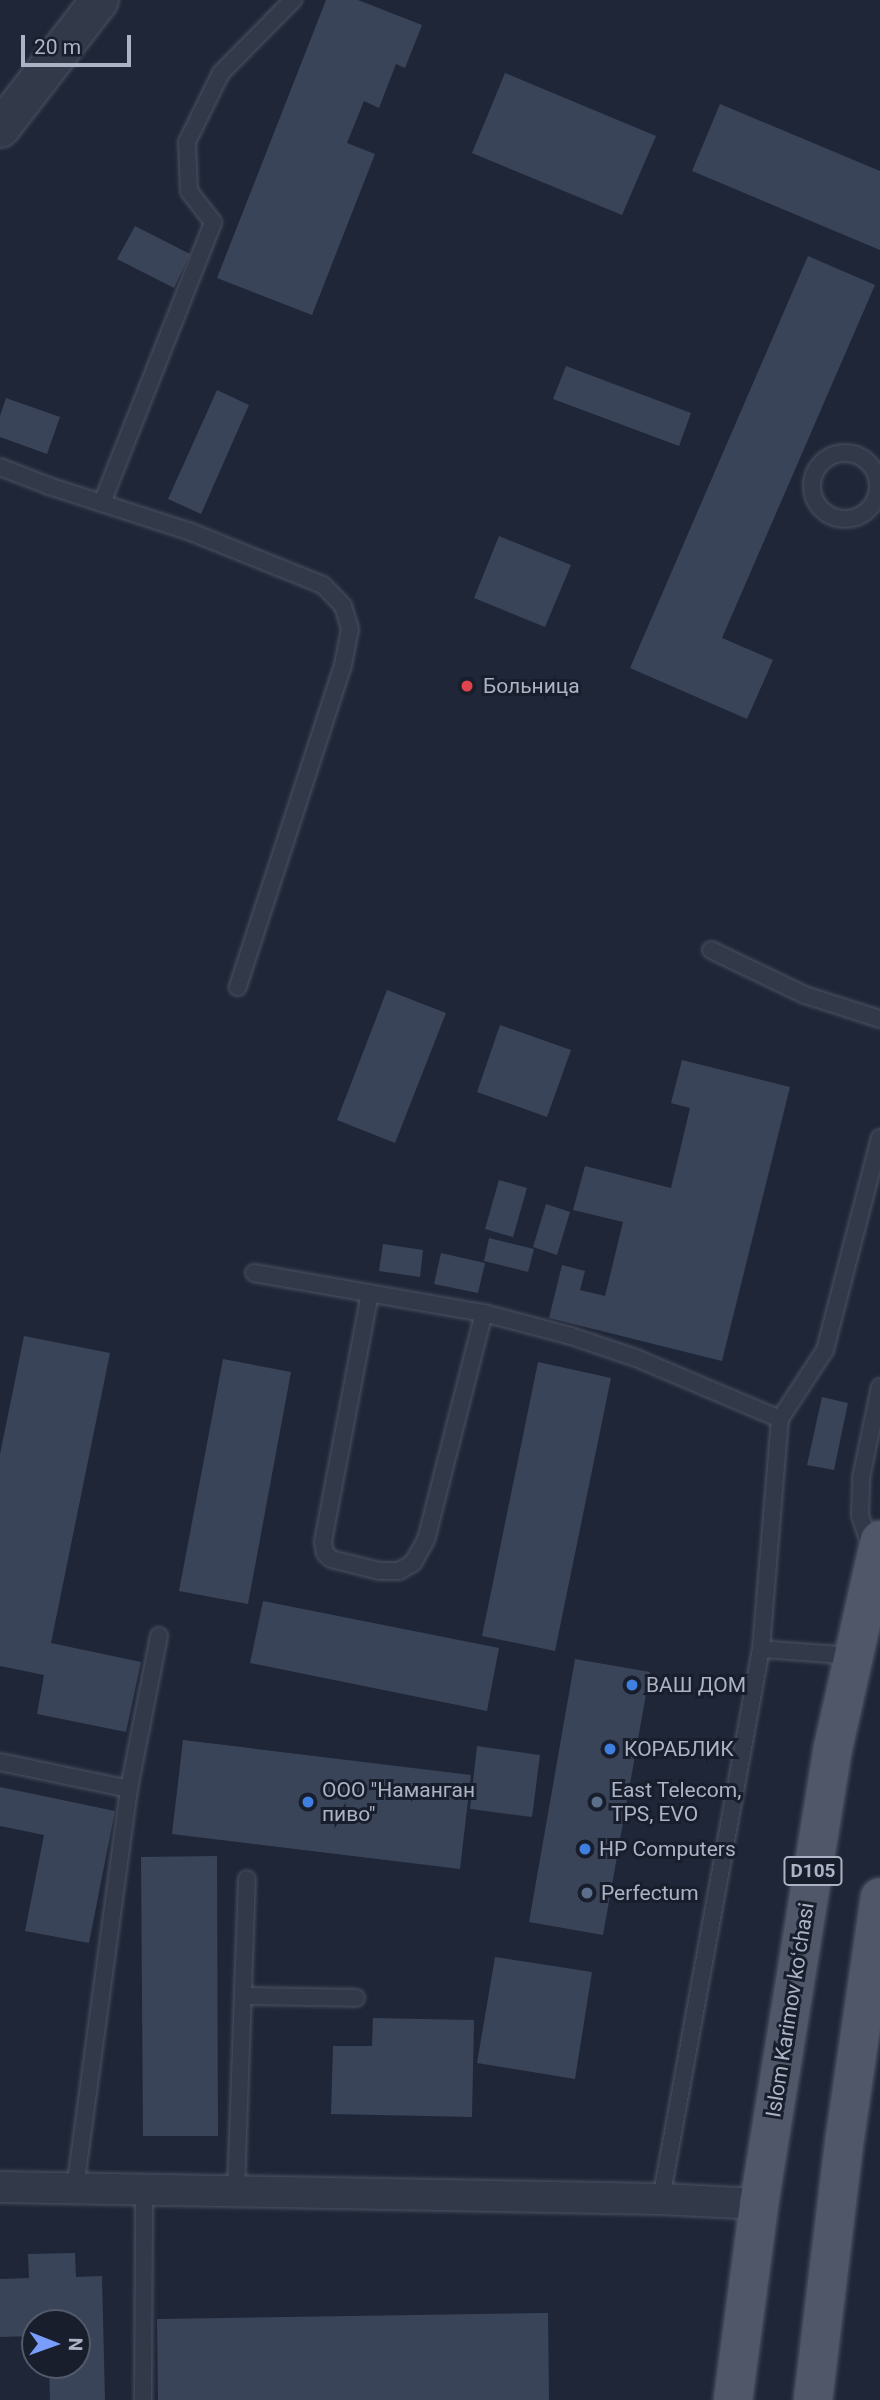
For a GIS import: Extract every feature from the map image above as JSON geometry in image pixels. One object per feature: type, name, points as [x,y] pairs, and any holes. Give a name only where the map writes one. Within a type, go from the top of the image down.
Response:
[{"type":"main road","name":"Islom Karimov koʻchasi","points":[[733,2400],[758,2204],[833,1748],[877,1551]]},
{"type":"main road","points":[[813,2400],[845,2137],[880,1898]]},
{"type":"street","points":[[0,128],[99,0]]},
{"type":"street","points":[[0,2187],[661,2199],[758,2204]]},
{"type":"lane","points":[[102,503],[213,222],[189,191],[187,142],[221,73],[293,0]]},
{"type":"lane","points":[[844,520],[868,510],[876,499],[878,476],[858,455],[845,452],[832,454],[814,472],[813,498],[820,509],[844,520],[880,519]]},
{"type":"lane","points":[[0,467],[191,532],[323,585],[343,606],[350,629],[343,665],[238,987]]},
{"type":"lane","points":[[711,950],[805,995],[880,1019]]},
{"type":"lane","points":[[661,2199],[761,1649],[780,1419],[825,1350],[880,1138]]},
{"type":"lane","points":[[254,1273],[484,1313],[636,1357],[780,1419]]},
{"type":"lane","points":[[370,1293],[323,1542],[325,1553],[331,1559],[379,1571],[399,1572],[413,1563],[426,1540],[484,1313]]},
{"type":"lane","points":[[877,1551],[860,1515],[866,1447],[880,1387]]},
{"type":"lane","points":[[75,2188],[129,1789],[159,1636]]},
{"type":"lane","points":[[761,1649],[852,1657]]},
{"type":"lane","points":[[0,1762],[129,1789]]},
{"type":"lane","points":[[236,2191],[247,1879]]},
{"type":"lane","points":[[243,1996],[356,1998]]},
{"type":"lane","points":[[143,2400],[144,2189]]},
{"type":"building","points":[[326,0],[358,0],[422,25],[405,68],[396,64],[379,108],[364,101],[347,143],[375,154],[312,315],[217,278]]},
{"type":"building","points":[[505,73],[656,136],[622,215],[472,153]]},
{"type":"building","points":[[720,104],[880,171],[880,250],[692,171]]},
{"type":"building","points":[[135,226],[190,254],[174,288],[117,259]]},
{"type":"building","points":[[808,256],[875,285],[722,638],[773,660],[747,719],[630,668]]},
{"type":"building","points":[[566,366],[691,413],[679,446],[553,399]]},
{"type":"building","points":[[217,390],[249,405],[201,514],[168,499]]},
{"type":"building","points":[[6,398],[60,417],[47,454],[0,437],[0,416]]},
{"type":"building","points":[[499,536],[571,565],[545,627],[474,598]]},
{"type":"building","points":[[387,990],[446,1013],[395,1143],[337,1120]]},
{"type":"building","points":[[500,1025],[571,1050],[547,1117],[477,1092]]},
{"type":"building","points":[[682,1060],[790,1087],[722,1361],[549,1318],[562,1265],[585,1271],[580,1290],[605,1296],[623,1222],[573,1210],[585,1166],[671,1188],[690,1108],[671,1103]]},
{"type":"building","points":[[499,1180],[527,1188],[513,1237],[485,1229]]},
{"type":"building","points":[[546,1204],[570,1212],[557,1255],[533,1247]]},
{"type":"building","points":[[489,1238],[534,1249],[528,1272],[484,1261]]},
{"type":"building","points":[[383,1244],[423,1250],[420,1277],[379,1271]]},
{"type":"building","points":[[441,1253],[485,1263],[478,1293],[434,1284]]},
{"type":"building","points":[[24,1336],[110,1353],[51,1643],[141,1662],[126,1732],[37,1714],[44,1675],[0,1666],[0,1454]]},
{"type":"building","points":[[223,1359],[291,1372],[248,1604],[179,1591]]},
{"type":"building","points":[[538,1362],[611,1378],[555,1651],[482,1636]]},
{"type":"building","points":[[822,1397],[848,1403],[834,1470],[807,1465]]},
{"type":"building","points":[[263,1601],[499,1648],[487,1711],[250,1663]]},
{"type":"building","points":[[575,1659],[650,1672],[603,1935],[529,1922]]},
{"type":"building","points":[[183,1740],[471,1775],[460,1869],[172,1834]]},
{"type":"building","points":[[477,1746],[540,1755],[532,1817],[470,1809]]},
{"type":"building","points":[[0,1787],[115,1811],[89,1943],[25,1931],[44,1835],[0,1826]]},
{"type":"building","points":[[217,1856],[218,2136],[143,2136],[141,1857]]},
{"type":"building","points":[[495,1957],[592,1972],[575,2079],[477,2063]]},
{"type":"building","points":[[373,2018],[474,2020],[472,2117],[331,2114],[333,2046],[372,2046]]},
{"type":"building","points":[[75,2253],[76,2277],[102,2276],[105,2400],[50,2400],[49,2379],[91,2379],[91,2309],[21,2309],[21,2336],[0,2337],[0,2279],[29,2278],[28,2254]]},
{"type":"building","points":[[548,2313],[549,2400],[158,2400],[157,2319]]},
{"type":"place","name":"Больница","points":[[467,686]]},
{"type":"place","name":"ВАШ ДОМ","points":[[632,1685]]},
{"type":"place","name":"КОРАБЛИК","points":[[610,1749]]},
{"type":"place","name":"ООО \"Наманган пиво\"","points":[[308,1802]]},
{"type":"place","name":"East Telecom, TPS, EVO","points":[[597,1802]]},
{"type":"place","name":"HP Computers","points":[[585,1849]]},
{"type":"place","name":"Perfectum","points":[[587,1893]]}]
